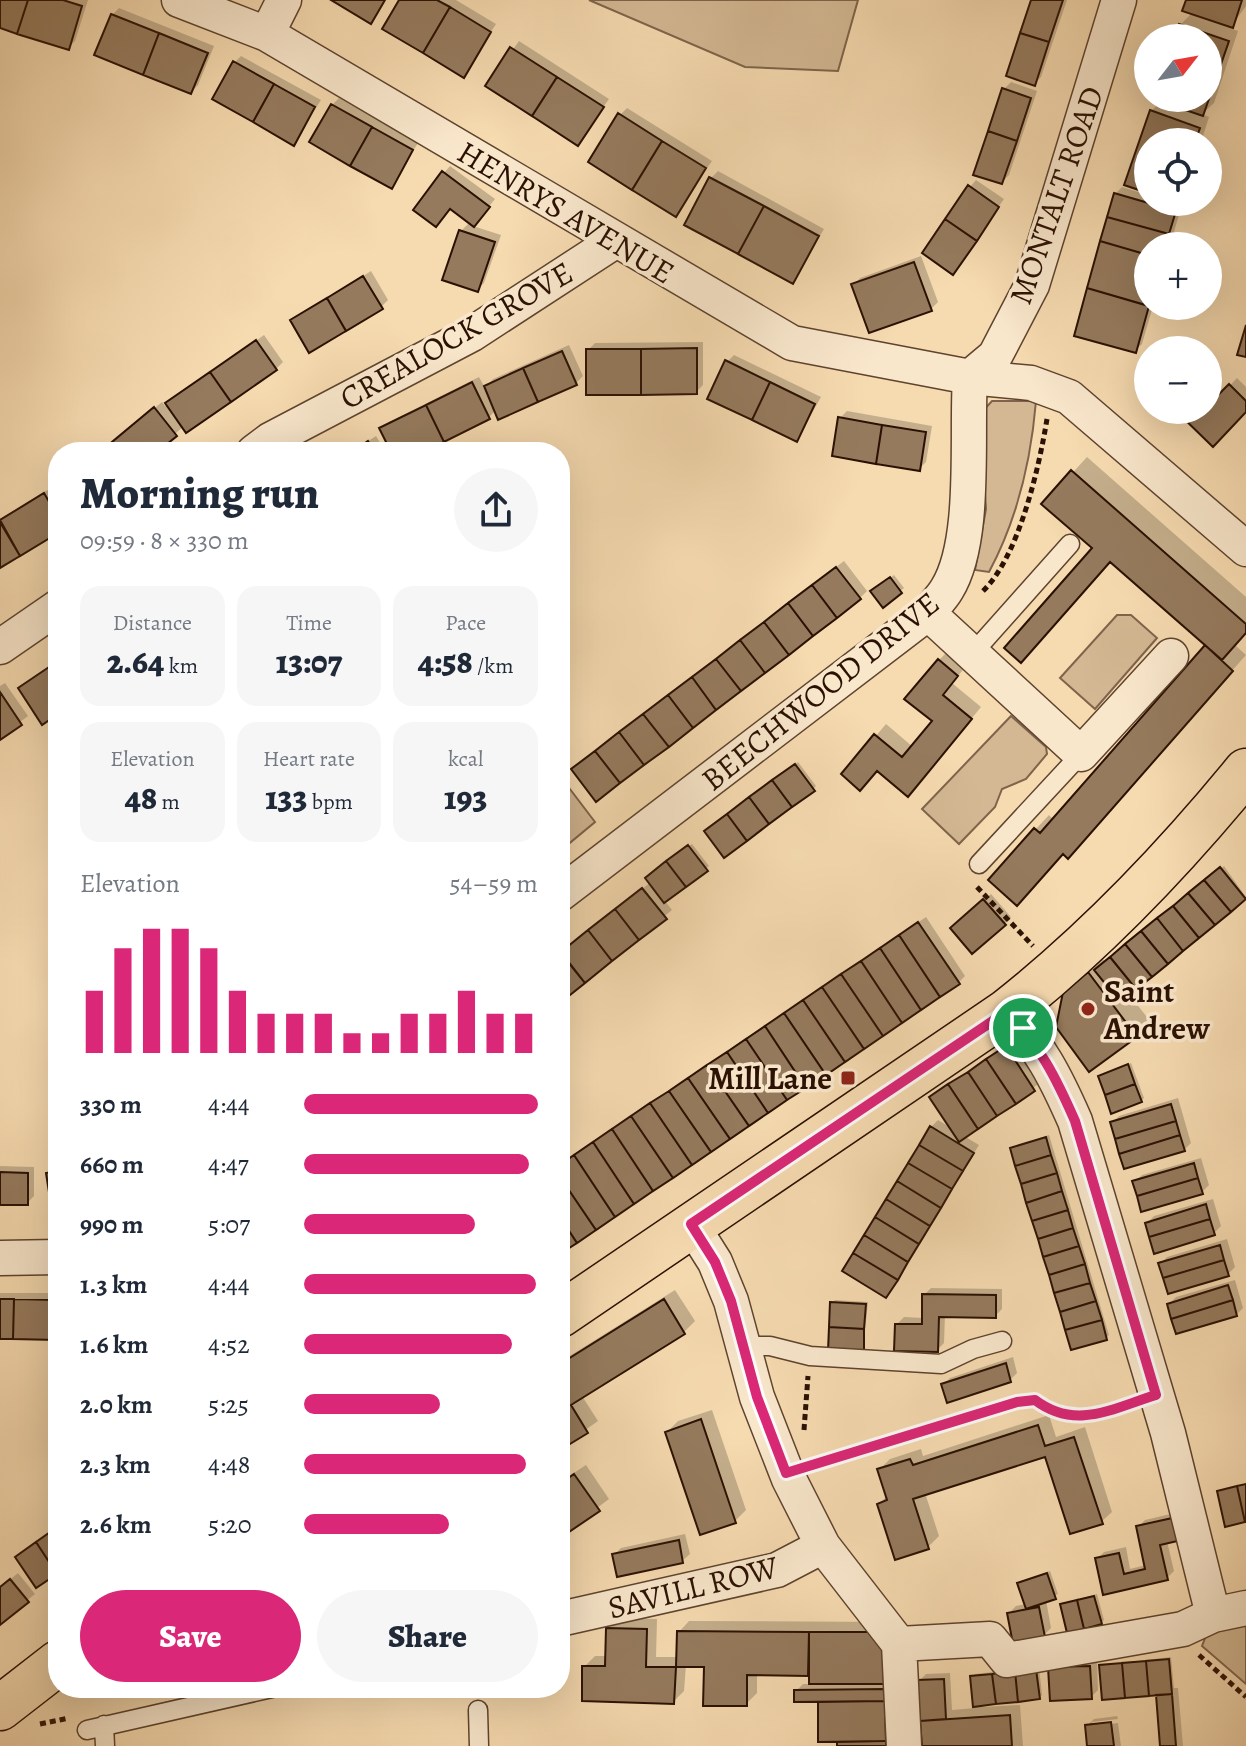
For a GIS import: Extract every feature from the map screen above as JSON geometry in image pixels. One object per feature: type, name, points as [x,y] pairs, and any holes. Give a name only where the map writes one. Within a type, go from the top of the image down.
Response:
[{"type":"main road","points":[[570,1308],[1006,1012],[1058,972],[1240,791]]},
{"type":"main road","points":[[0,1708],[48,1671]]},
{"type":"street","name":"HENRYS AVENUE","points":[[179,0],[267,34],[792,343],[970,377]]},
{"type":"street","points":[[267,34],[284,0]]},
{"type":"street","name":"MONTALT ROAD","points":[[970,377],[995,356],[1032,285],[1119,0]]},
{"type":"street","name":"CREALOCK GROVE","points":[[267,442],[472,334],[615,241]]},
{"type":"street","points":[[970,377],[1031,383],[1069,397],[1241,532]]},
{"type":"street","name":"BEECHWOOD DRIVE","points":[[570,887],[935,620],[948,588],[968,517],[970,377]]},
{"type":"street","points":[[0,647],[48,614]]},
{"type":"street","points":[[935,620],[1081,754],[1171,656]]},
{"type":"street","points":[[1006,1012],[1035,1044],[1057,1080],[1075,1121],[1156,1395],[1198,1622]]},
{"type":"street","points":[[691,1224],[715,1262],[731,1301],[757,1397],[781,1461],[823,1546],[899,1644],[904,1746]]},
{"type":"street","points":[[0,1258],[48,1257]]},
{"type":"street","name":"SAVILL ROW","points":[[570,1617],[777,1570],[823,1546]]},
{"type":"street","points":[[899,1644],[990,1639],[1007,1660],[1198,1622],[1246,1608]]},
{"type":"lane","points":[[972,654],[1070,544]]},
{"type":"lane","points":[[979,864],[1081,754]]},
{"type":"lane","points":[[744,1346],[770,1346],[810,1356],[941,1364],[973,1349],[1002,1341]]},
{"type":"lane","points":[[105,1746],[96,1728],[220,1698]]},
{"type":"lane","points":[[478,1710],[479,1746]]},
{"type":"path","points":[[935,620],[989,586],[1010,546],[1039,469],[1051,390]]},
{"type":"path","points":[[979,864],[970,879],[1042,955]]},
{"type":"path","points":[[803,1436],[810,1356]]},
{"type":"path","points":[[807,1451],[810,1466],[1017,1402],[1035,1400],[1048,1410],[1070,1417],[1090,1416],[1156,1395]]},
{"type":"path","points":[[1198,1622],[1196,1652],[1246,1697]]},
{"type":"shaded area","points":[[589,0],[858,0],[838,71],[745,67]]},
{"type":"shaded area","points":[[992,401],[1036,401],[1022,489],[1008,531],[989,572],[975,570],[986,509],[980,414]]},
{"type":"shaded area","points":[[1117,615],[1131,615],[1157,638],[1095,709],[1060,678]]},
{"type":"shaded area","points":[[1011,716],[1046,747],[1047,754],[1026,779],[1002,789],[995,807],[959,844],[922,809]]},
{"type":"shaded area","points":[[570,789],[595,822],[570,843]]},
{"type":"shaded area","points":[[1246,1620],[1246,1684],[1202,1646],[1209,1628]]},
{"type":"building","points":[[0,0],[28,0],[17,34],[0,28]]},
{"type":"building","points":[[28,0],[63,0],[82,6],[69,50],[17,34]]},
{"type":"building","points":[[331,0],[385,0],[371,24]]},
{"type":"building","points":[[399,0],[437,0],[450,7],[423,53],[382,29]]},
{"type":"building","points":[[1031,0],[1063,0],[1049,42],[1020,33]]},
{"type":"building","points":[[1186,0],[1242,0],[1233,28],[1182,11]]},
{"type":"building","points":[[450,7],[491,32],[464,78],[423,53]]},
{"type":"building","points":[[111,14],[159,33],[143,75],[94,55]]},
{"type":"building","points":[[159,33],[208,53],[191,94],[143,75]]},
{"type":"building","points":[[1020,33],[1049,42],[1035,86],[1006,76]]},
{"type":"building","points":[[1222,39],[1229,41],[1222,61]]},
{"type":"building","points":[[510,47],[557,77],[532,116],[485,86]]},
{"type":"building","points":[[233,61],[274,84],[253,122],[212,99]]},
{"type":"building","points":[[557,77],[604,107],[578,146],[532,116]]},
{"type":"building","points":[[274,84],[315,107],[294,146],[253,122]]},
{"type":"building","points":[[1002,88],[1031,98],[1017,141],[988,131]]},
{"type":"building","points":[[331,104],[372,127],[350,166],[309,142]]},
{"type":"building","points":[[1149,112],[1156,112],[1200,128],[1144,128]]},
{"type":"building","points":[[618,113],[662,141],[632,190],[588,162]]},
{"type":"building","points":[[372,127],[413,150],[392,189],[350,166]]},
{"type":"building","points":[[988,131],[1017,141],[1002,184],[973,175]]},
{"type":"building","points":[[662,141],[706,168],[676,217],[632,190]]},
{"type":"building","points":[[1134,156],[1134,188],[1124,185]]},
{"type":"building","points":[[442,171],[490,207],[474,227],[450,209],[436,227],[413,210]]},
{"type":"building","points":[[709,177],[764,206],[738,254],[684,225]]},
{"type":"building","points":[[968,185],[999,207],[977,241],[945,219]]},
{"type":"building","points":[[1114,193],[1134,199],[1134,216],[1174,216],[1170,232],[1107,217]]},
{"type":"building","points":[[764,206],[819,236],[793,284],[738,254]]},
{"type":"building","points":[[1107,217],[1162,232],[1134,232],[1134,251],[1100,241]]},
{"type":"building","points":[[945,219],[977,241],[953,275],[922,253]]},
{"type":"building","points":[[459,230],[495,242],[478,292],[442,280]]},
{"type":"building","points":[[1100,241],[1134,251],[1134,302],[1087,288]]},
{"type":"building","points":[[914,262],[932,311],[869,333],[851,284]]},
{"type":"building","points":[[363,276],[383,309],[346,331],[327,298]]},
{"type":"building","points":[[1087,288],[1134,302],[1134,320],[1145,320],[1141,336],[1134,336],[1134,352],[1074,336]]},
{"type":"building","points":[[327,298],[346,331],[309,353],[290,320]]},
{"type":"building","points":[[1246,325],[1246,357],[1237,355]]},
{"type":"building","points":[[256,340],[277,370],[231,402],[210,372]]},
{"type":"building","points":[[697,348],[697,394],[641,395],[641,349]]},
{"type":"building","points":[[586,349],[641,349],[641,395],[586,395]]},
{"type":"building","points":[[562,351],[577,385],[538,402],[523,368]]},
{"type":"building","points":[[725,360],[770,382],[752,420],[707,399]]},
{"type":"building","points":[[523,368],[538,402],[498,420],[484,386]]},
{"type":"building","points":[[210,372],[231,402],[186,433],[165,403]]},
{"type":"building","points":[[472,382],[490,419],[444,442],[426,405]]},
{"type":"building","points":[[770,382],[815,404],[797,442],[752,420]]},
{"type":"building","points":[[1229,384],[1246,401],[1246,412],[1213,447],[1189,424],[1222,424],[1222,391]]},
{"type":"building","points":[[426,405],[444,442],[386,442],[379,428]]},
{"type":"building","points":[[154,407],[177,436],[170,442],[112,442]]},
{"type":"building","points":[[838,417],[882,425],[876,464],[832,456]]},
{"type":"building","points":[[882,425],[926,432],[920,471],[876,464]]},
{"type":"building","points":[[1071,470],[1246,624],[1246,633],[1222,660],[1110,562],[1021,663],[1004,648],[1092,548],[1041,504]]},
{"type":"building","points":[[44,493],[48,500],[48,539],[20,556],[0,520]]},
{"type":"building","points":[[0,522],[20,556],[0,568]]},
{"type":"building","points":[[836,567],[861,599],[837,618],[812,585]]},
{"type":"building","points":[[890,577],[902,593],[883,608],[870,591]]},
{"type":"building","points":[[812,585],[837,618],[813,636],[788,603]]},
{"type":"building","points":[[788,603],[813,636],[789,655],[764,622]]},
{"type":"building","points":[[764,622],[789,655],[765,673],[740,640]]},
{"type":"building","points":[[740,640],[765,673],[741,691],[716,659]]},
{"type":"building","points":[[1205,645],[1233,671],[1068,859],[1063,854],[1017,906],[988,880],[1034,828],[1040,833]]},
{"type":"building","points":[[716,659],[741,691],[716,710],[692,677]]},
{"type":"building","points":[[938,659],[958,676],[943,695],[972,719],[908,797],[877,771],[860,791],[841,774],[874,734],[902,757],[932,721],[904,699]]},
{"type":"building","points":[[48,668],[48,721],[42,725],[18,688]]},
{"type":"building","points":[[692,677],[716,710],[693,728],[668,695]]},
{"type":"building","points":[[0,692],[22,725],[0,740]]},
{"type":"building","points":[[668,695],[693,728],[669,747],[643,714]]},
{"type":"building","points":[[643,714],[669,747],[644,765],[619,732]]},
{"type":"building","points":[[619,732],[644,765],[620,783],[595,751]]},
{"type":"building","points":[[595,751],[620,783],[596,802],[571,769]]},
{"type":"building","points":[[795,764],[815,791],[792,807],[772,780]]},
{"type":"building","points":[[772,780],[792,807],[769,824],[749,797]]},
{"type":"building","points":[[749,797],[769,824],[747,841],[727,814]]},
{"type":"building","points":[[727,814],[747,841],[724,858],[704,831]]},
{"type":"building","points":[[688,845],[708,871],[686,887],[666,861]]},
{"type":"building","points":[[666,861],[686,887],[664,903],[645,878]]},
{"type":"building","points":[[1220,867],[1246,899],[1231,912],[1204,880]]},
{"type":"building","points":[[1204,880],[1231,912],[1215,925],[1188,893]]},
{"type":"building","points":[[642,888],[667,919],[639,940],[615,909]]},
{"type":"building","points":[[1188,893],[1215,925],[1199,938],[1173,906]]},
{"type":"building","points":[[983,899],[1006,925],[972,954],[950,928]]},
{"type":"building","points":[[1173,906],[1199,938],[1183,951],[1157,918]]},
{"type":"building","points":[[615,909],[639,940],[612,961],[588,930]]},
{"type":"building","points":[[1157,918],[1183,951],[1168,964],[1141,931]]},
{"type":"building","points":[[918,922],[960,984],[940,997],[899,935]]},
{"type":"building","points":[[588,930],[612,961],[585,983],[570,964],[570,945]]},
{"type":"building","points":[[1141,931],[1168,964],[1152,977],[1125,944]]},
{"type":"building","points":[[899,935],[940,997],[921,1010],[880,948]]},
{"type":"building","points":[[1125,944],[1152,977],[1136,989],[1110,957]]},
{"type":"building","points":[[880,948],[921,1010],[902,1023],[861,961]]},
{"type":"building","points":[[1110,957],[1136,989],[1120,1002],[1094,970]]},
{"type":"building","points":[[861,961],[902,1023],[883,1036],[841,974]]},
{"type":"building","points":[[570,964],[585,983],[570,995]]},
{"type":"building","name":"Saint Andrew","points":[[1088,972],[1137,1037],[1089,1072],[1056,1027],[1063,992]]},
{"type":"building","points":[[841,974],[883,1036],[864,1049],[822,987]]},
{"type":"building","points":[[822,987],[864,1049],[845,1062],[803,1000]]},
{"type":"building","points":[[803,1000],[845,1062],[826,1075],[784,1013]]},
{"type":"building","points":[[784,1013],[826,1075],[806,1088],[765,1026]]},
{"type":"building","points":[[765,1026],[806,1088],[787,1100],[746,1039]]},
{"type":"building","points":[[746,1039],[787,1100],[768,1113],[727,1052]]},
{"type":"building","points":[[1006,1046],[1035,1091],[1016,1104],[986,1059]]},
{"type":"building","points":[[727,1052],[768,1113],[749,1126],[707,1065]]},
{"type":"building","points":[[986,1059],[1016,1104],[997,1116],[968,1072]]},
{"type":"building","points":[[1128,1064],[1135,1084],[1105,1095],[1098,1076]]},
{"type":"building","points":[[707,1065],[749,1126],[730,1139],[688,1078]]},
{"type":"building","points":[[968,1072],[997,1116],[978,1129],[948,1084]]},
{"type":"building","points":[[688,1078],[730,1139],[711,1152],[669,1091]]},
{"type":"building","points":[[948,1084],[978,1129],[959,1142],[929,1097]]},
{"type":"building","points":[[1135,1084],[1142,1102],[1111,1114],[1105,1095]]},
{"type":"building","points":[[669,1091],[711,1152],[692,1165],[650,1103]]},
{"type":"building","points":[[650,1103],[692,1165],[673,1178],[631,1116]]},
{"type":"building","points":[[1171,1104],[1176,1121],[1115,1139],[1110,1122]]},
{"type":"building","points":[[631,1116],[673,1178],[653,1191],[612,1129]]},
{"type":"building","points":[[1176,1121],[1180,1135],[1119,1154],[1115,1139]]},
{"type":"building","points":[[930,1126],[974,1153],[963,1171],[919,1145]]},
{"type":"building","points":[[612,1129],[653,1191],[634,1204],[593,1142]]},
{"type":"building","points":[[1180,1135],[1185,1151],[1124,1169],[1119,1154]]},
{"type":"building","points":[[1046,1137],[1051,1155],[1015,1166],[1010,1148]]},
{"type":"building","points":[[593,1142],[634,1204],[615,1217],[574,1155]]},
{"type":"building","points":[[919,1145],[963,1171],[952,1189],[908,1163]]},
{"type":"building","points":[[574,1155],[615,1217],[596,1230],[570,1192],[570,1158]]},
{"type":"building","points":[[1051,1155],[1057,1173],[1021,1184],[1015,1166]]},
{"type":"building","points":[[908,1163],[952,1189],[941,1208],[897,1181]]},
{"type":"building","points":[[1194,1163],[1198,1178],[1137,1196],[1132,1181]]},
{"type":"building","points":[[0,1172],[28,1173],[28,1205],[0,1205]]},
{"type":"building","points":[[1057,1173],[1062,1191],[1026,1203],[1021,1184]]},
{"type":"building","points":[[1198,1178],[1203,1194],[1141,1212],[1137,1196]]},
{"type":"building","points":[[897,1181],[941,1208],[930,1226],[886,1199]]},
{"type":"building","points":[[1062,1191],[1068,1210],[1032,1221],[1026,1203]]},
{"type":"building","points":[[570,1192],[596,1230],[577,1243],[570,1232]]},
{"type":"building","points":[[886,1199],[930,1226],[919,1244],[875,1217]]},
{"type":"building","points":[[1206,1204],[1210,1219],[1149,1237],[1145,1223]]},
{"type":"building","points":[[1068,1210],[1073,1228],[1038,1239],[1032,1221]]},
{"type":"building","points":[[875,1217],[919,1244],[908,1262],[864,1235]]},
{"type":"building","points":[[1210,1219],[1215,1235],[1154,1254],[1149,1237]]},
{"type":"building","points":[[1073,1228],[1079,1246],[1043,1257],[1038,1239]]},
{"type":"building","points":[[570,1232],[577,1243],[570,1248]]},
{"type":"building","points":[[864,1235],[908,1262],[898,1280],[853,1253]]},
{"type":"building","points":[[1220,1245],[1224,1260],[1163,1278],[1158,1263]]},
{"type":"building","points":[[1079,1246],[1085,1264],[1049,1275],[1043,1257]]},
{"type":"building","points":[[853,1253],[898,1280],[886,1298],[842,1271]]},
{"type":"building","points":[[1224,1260],[1229,1276],[1168,1294],[1163,1278]]},
{"type":"building","points":[[1085,1264],[1090,1283],[1054,1293],[1049,1275]]},
{"type":"building","points":[[1090,1283],[1096,1301],[1060,1312],[1054,1293]]},
{"type":"building","points":[[1228,1285],[1233,1300],[1171,1319],[1167,1304]]},
{"type":"building","points":[[922,1294],[996,1295],[996,1318],[939,1317],[938,1352],[894,1351],[895,1324],[922,1324]]},
{"type":"building","points":[[0,1299],[14,1299],[13,1339],[0,1339]]},
{"type":"building","points":[[14,1299],[48,1300],[48,1340],[13,1339]]},
{"type":"building","points":[[664,1299],[685,1334],[571,1405],[588,1433],[570,1444],[570,1358]]},
{"type":"building","points":[[1233,1300],[1237,1316],[1176,1334],[1171,1319]]},
{"type":"building","points":[[1096,1301],[1102,1320],[1065,1330],[1060,1312]]},
{"type":"building","points":[[830,1302],[866,1304],[864,1329],[829,1327]]},
{"type":"building","points":[[1102,1320],[1107,1340],[1071,1350],[1065,1330]]},
{"type":"building","points":[[829,1327],[864,1329],[864,1353],[828,1351]]},
{"type":"building","points":[[1006,1363],[1011,1382],[947,1403],[941,1384]]},
{"type":"building","points":[[701,1419],[736,1523],[700,1535],[665,1432]]},
{"type":"building","points":[[1038,1425],[1045,1446],[1074,1437],[1103,1524],[1070,1534],[1045,1457],[913,1499],[929,1549],[895,1560],[877,1504],[887,1500],[877,1469],[910,1459],[913,1465]]},
{"type":"building","points":[[574,1474],[600,1511],[570,1531],[570,1477]]},
{"type":"building","points":[[1246,1484],[1246,1522],[1245,1522],[1237,1486]]},
{"type":"building","points":[[1237,1486],[1245,1522],[1225,1527],[1217,1491]]},
{"type":"building","points":[[1177,1517],[1182,1540],[1160,1545],[1168,1580],[1103,1595],[1095,1558],[1119,1553],[1124,1574],[1145,1569],[1136,1526]]},
{"type":"building","points":[[48,1534],[48,1560],[36,1542]]},
{"type":"building","points":[[679,1540],[683,1563],[617,1577],[612,1554]]},
{"type":"building","points":[[36,1542],[48,1560],[48,1580],[36,1588],[15,1557]]},
{"type":"building","points":[[1047,1573],[1056,1599],[1026,1609],[1017,1583]]},
{"type":"building","points":[[10,1579],[29,1602],[0,1625],[0,1587]]},
{"type":"building","points":[[1094,1596],[1102,1624],[1084,1629],[1077,1600]]},
{"type":"building","points":[[1077,1600],[1084,1629],[1067,1633],[1060,1604]]},
{"type":"building","points":[[1039,1607],[1045,1637],[1013,1644],[1007,1613]]},
{"type":"building","points":[[606,1628],[647,1629],[646,1667],[676,1667],[674,1704],[582,1701],[582,1666],[605,1666]]},
{"type":"building","points":[[677,1631],[809,1632],[808,1676],[747,1675],[747,1706],[703,1706],[704,1667],[676,1667]]},
{"type":"building","points":[[809,1632],[884,1632],[884,1684],[809,1684]]},
{"type":"building","points":[[1169,1659],[1172,1694],[1149,1696],[1146,1661]]},
{"type":"building","points":[[1146,1661],[1149,1696],[1125,1698],[1122,1663]]},
{"type":"building","points":[[1122,1663],[1125,1698],[1102,1700],[1099,1665]]},
{"type":"building","points":[[1090,1666],[1092,1699],[1050,1701],[1048,1667]]},
{"type":"building","points":[[1036,1669],[1040,1699],[1018,1702],[1015,1671]]},
{"type":"building","points":[[1015,1671],[1018,1702],[996,1704],[992,1674]]},
{"type":"building","points":[[992,1674],[996,1704],[973,1707],[970,1676]]},
{"type":"building","points":[[944,1679],[946,1719],[920,1721],[917,1680]]},
{"type":"building","points":[[885,1689],[885,1701],[794,1702],[794,1690]]},
{"type":"building","points":[[1172,1694],[1176,1746],[1160,1746],[1156,1695]]},
{"type":"building","points":[[885,1701],[886,1741],[818,1742],[818,1702]]},
{"type":"building","points":[[1010,1715],[1012,1746],[922,1746],[920,1721]]},
{"type":"building","points":[[1111,1722],[1114,1746],[1087,1746],[1085,1725]]},
{"type":"building","points":[[886,1741],[886,1746],[837,1746],[837,1742]]},
{"type":"place","name":"Saint Andrew","points":[[1088,1009]]},
{"type":"place","name":"Mill Lane","points":[[848,1078]]},
{"type":"route","points":[[1006,1012],[1023,1028],[1057,1080],[1075,1121],[1156,1395],[1090,1416],[1070,1417],[1048,1410],[1035,1400],[1017,1402],[786,1473],[757,1397],[731,1301],[715,1262],[691,1224],[1006,1012]]}]
